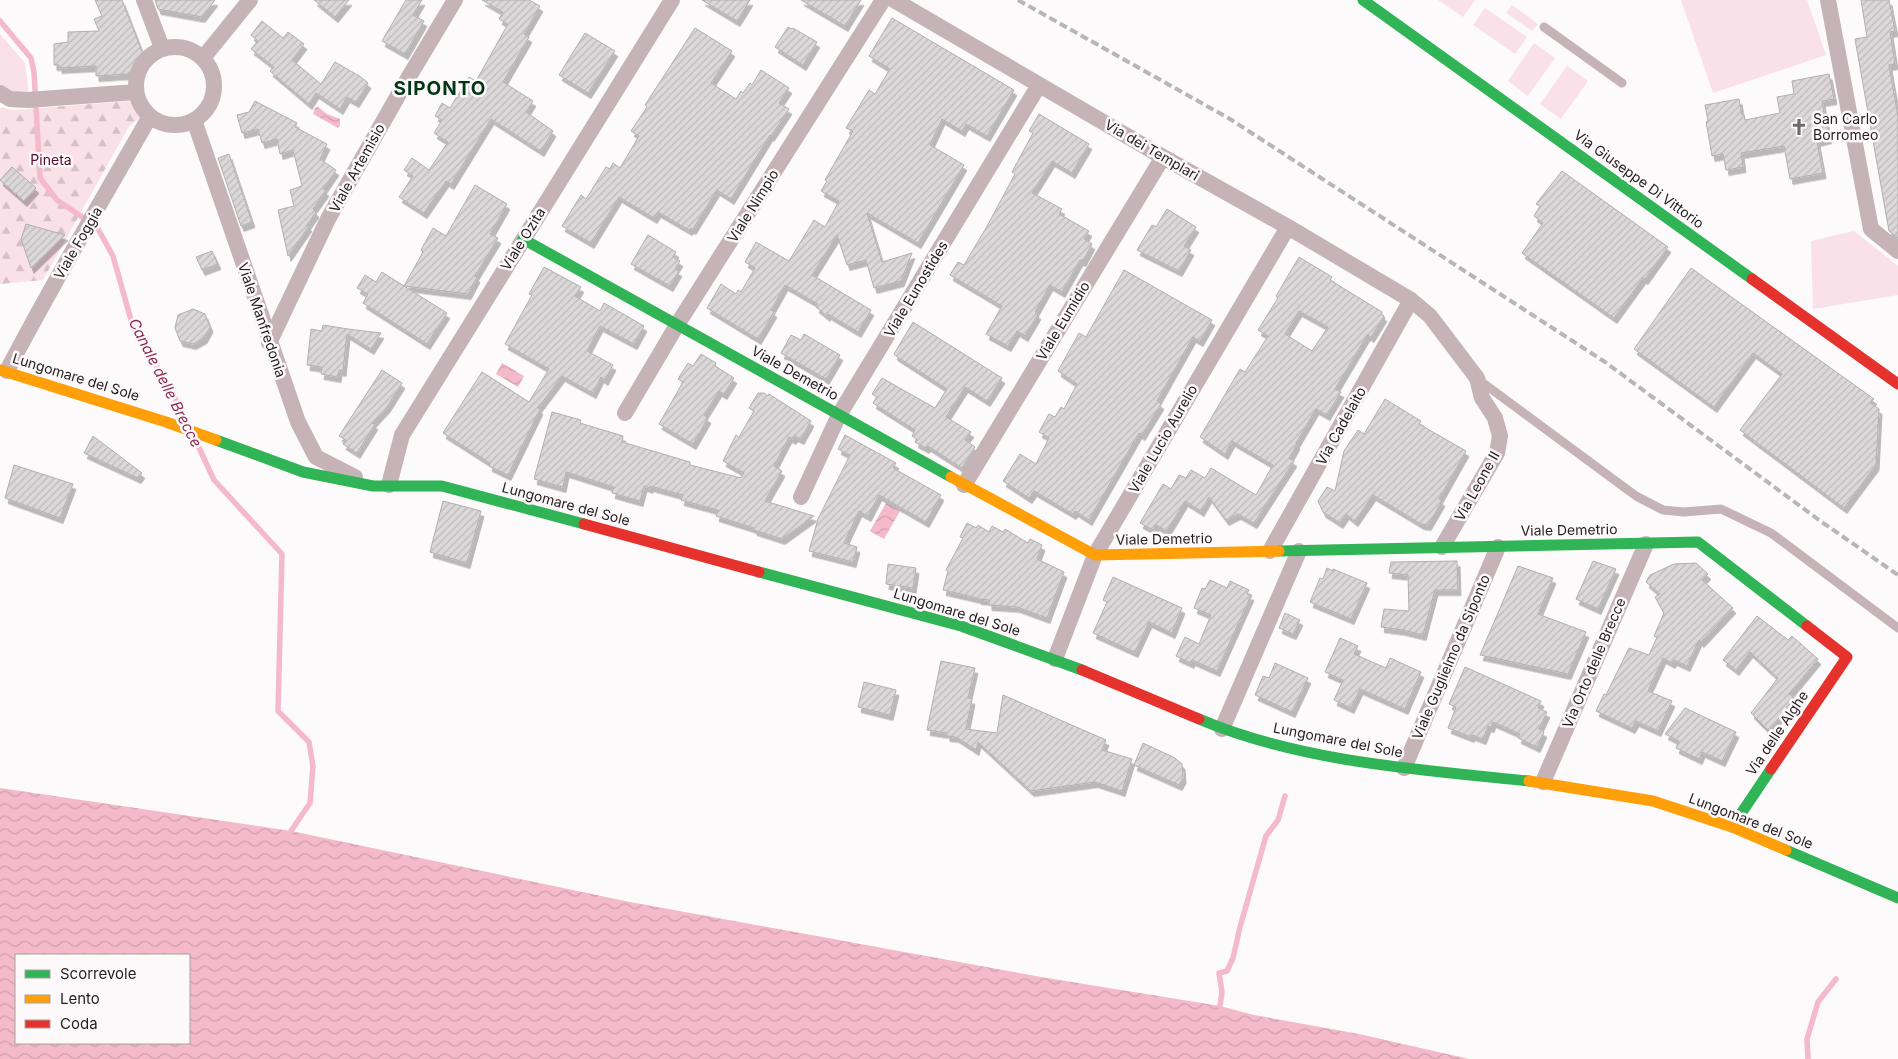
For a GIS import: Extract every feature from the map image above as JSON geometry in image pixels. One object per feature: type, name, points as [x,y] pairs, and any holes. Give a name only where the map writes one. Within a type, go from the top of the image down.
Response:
[{"type":"street","points":[[144,0],[162,48]]},
{"type":"street","points":[[203,58],[250,0]]},
{"type":"street","name":"Viale Artemisio","points":[[269,343],[328,219],[455,0]]},
{"type":"street","name":"Viale Ozita","points":[[389,485],[402,435],[672,0]]},
{"type":"street","name":"Viale Nimpio","points":[[625,413],[677,325],[883,0]]},
{"type":"street","name":"Via dei Templari","points":[[894,0],[1162,157],[1288,227],[1412,300]]},
{"type":"street","name":"Via Giuseppe Di Vittorio","points":[[1362,0],[1898,384]]},
{"type":"street","points":[[1828,0],[1871,229],[1898,251]]},
{"type":"street","points":[[172,46],[184,47],[194,51],[203,58],[210,68],[214,79],[214,91],[204,113],[194,120],[183,124],[171,125],[160,122],[150,116],[144,109],[136,92],[136,81],[144,61],[162,48],[172,46]]},
{"type":"street","name":"Viale Eunostides","points":[[801,497],[839,415],[1040,85]]},
{"type":"street","points":[[0,93],[10,99],[36,99],[136,92]]},
{"type":"street","name":"Viale Foggia","points":[[4,370],[150,116]]},
{"type":"street","name":"Viale Manfredonia","points":[[194,120],[269,343],[298,422],[316,456],[373,486]]},
{"type":"street","name":"Viale Eumidio","points":[[964,485],[1162,157]]},
{"type":"street","name":"Viale Lucio Aurelio","points":[[1055,659],[1095,556],[1288,227]]},
{"type":"street","name":"Viale Demetrio","points":[[523,239],[1095,556],[1698,542],[1847,657]]},
{"type":"street","name":"Via Leone II","points":[[1412,300],[1430,316],[1477,378],[1482,398],[1496,418],[1500,436],[1497,453],[1442,547]]},
{"type":"street","name":"Via Cadelaito","points":[[1270,552],[1412,300]]},
{"type":"street","name":"Lungomare del Sole","points":[[4,370],[166,422],[303,472],[373,486],[442,486],[961,626],[1055,659],[1222,729],[1288,748],[1404,768],[1542,782],[1653,801],[1732,827],[1898,898]]},
{"type":"street","name":"Via Orto delle Brecce","points":[[1542,782],[1646,544]]},
{"type":"street","name":"Viale Guglielmo da Siponto","points":[[1404,768],[1498,546]]},
{"type":"street","points":[[1222,729],[1299,551]]},
{"type":"street","name":"Via delle Alghe","points":[[1732,827],[1847,657]]},
{"type":"lane","points":[[1544,27],[1622,83]]},
{"type":"lane","points":[[1477,378],[1636,496],[1663,510],[1684,512],[1721,509],[1771,533],[1898,628]]},
{"type":"green space","points":[[1438,0],[1475,0],[1463,17]]},
{"type":"green space","points":[[1681,0],[1807,0],[1826,55],[1713,93]]},
{"type":"green space","points":[[1512,5],[1538,24],[1532,31],[1506,13]]},
{"type":"green space","points":[[1485,8],[1527,37],[1515,54],[1473,25]]},
{"type":"green space","points":[[0,34],[25,63],[29,94],[12,94],[0,84]]},
{"type":"green space","points":[[1534,43],[1555,58],[1528,96],[1508,81]]},
{"type":"green space","points":[[1567,66],[1588,81],[1561,119],[1540,104]]},
{"type":"green space","name":"Pineta","points":[[130,101],[140,117],[128,128],[43,280],[0,284],[0,108],[15,110]]},
{"type":"green space","points":[[1854,231],[1898,266],[1898,295],[1813,309],[1811,241]]},
{"type":"water","points":[[318,107],[327,114],[340,119],[340,126],[338,128],[313,114],[315,108]]},
{"type":"water","points":[[502,363],[524,376],[518,387],[496,374]]},
{"type":"water","points":[[886,503],[900,511],[884,539],[870,531]]},
{"type":"water","points":[[0,788],[291,831],[630,902],[1041,977],[1220,1006],[1254,1015],[1359,1034],[1469,1059],[0,1059]]},
{"type":"building","points":[[95,0],[122,0],[143,54],[128,74],[96,76],[96,66],[59,68],[59,65],[54,65],[54,44],[68,42],[68,32],[99,31],[94,19],[102,16]]},
{"type":"building","points":[[155,0],[215,0],[202,17],[158,9]]},
{"type":"building","points":[[314,0],[349,0],[335,17]]},
{"type":"building","points":[[406,0],[422,0],[413,15],[424,21],[405,54],[382,41]]},
{"type":"building","points":[[482,0],[529,0],[540,6],[524,34],[529,37],[503,82],[533,101],[526,112],[553,131],[541,151],[491,119],[451,184],[446,181],[424,213],[399,197],[413,176],[404,170],[412,158],[429,170],[448,142],[434,133],[442,120],[435,116],[442,103],[450,108],[469,77],[476,81],[508,24],[499,19],[503,12]]},
{"type":"building","points":[[702,0],[750,0],[737,21]]},
{"type":"building","points":[[801,0],[861,0],[845,26]]},
{"type":"building","points":[[1861,0],[1889,0],[1895,31],[1890,32],[1895,64],[1889,65],[1898,117],[1898,238],[1889,231],[1855,39],[1867,37]]},
{"type":"building","points":[[892,18],[1014,90],[987,136],[966,124],[962,131],[942,119],[930,145],[964,165],[918,243],[867,213],[882,262],[912,253],[901,281],[874,288],[866,260],[847,265],[837,235],[812,275],[871,310],[858,332],[828,314],[827,316],[816,307],[818,304],[785,285],[771,310],[774,312],[758,339],[707,308],[721,284],[736,294],[738,290],[741,292],[755,268],[745,262],[756,242],[789,261],[814,220],[825,227],[839,201],[821,191],[827,181],[825,180],[853,131],[846,128],[869,90],[875,94],[890,69],[869,56]]},
{"type":"building","points":[[262,21],[283,38],[288,32],[304,44],[292,60],[321,84],[335,62],[368,83],[356,102],[347,97],[340,109],[316,93],[309,104],[270,71],[274,67],[251,49],[258,41],[251,35]]},
{"type":"building","points":[[788,27],[817,42],[803,65],[775,47]]},
{"type":"building","points":[[695,28],[732,51],[711,83],[736,99],[741,91],[743,93],[750,83],[752,85],[761,70],[789,88],[779,103],[789,109],[770,135],[731,199],[717,190],[693,229],[689,230],[658,212],[654,218],[619,197],[591,243],[562,226],[581,195],[586,199],[606,167],[610,169],[613,163],[620,168],[639,136],[631,131],[647,107],[645,105]]},
{"type":"building","points":[[585,33],[615,51],[588,93],[559,75]]},
{"type":"building","points":[[1829,74],[1834,99],[1822,101],[1829,138],[1817,141],[1823,173],[1790,179],[1784,146],[1741,153],[1743,167],[1726,170],[1723,154],[1712,156],[1705,105],[1739,99],[1742,115],[1744,115],[1745,120],[1780,113],[1777,97],[1794,94],[1792,81]]},
{"type":"building","points":[[255,101],[297,123],[295,127],[327,144],[320,159],[336,170],[323,189],[326,191],[313,209],[316,212],[307,225],[309,226],[288,256],[278,210],[294,206],[290,190],[302,186],[293,150],[280,154],[277,139],[262,143],[258,129],[242,133],[237,115],[249,112]]},
{"type":"building","points":[[1039,114],[1089,144],[1072,173],[1052,161],[1032,193],[1062,209],[1059,214],[1089,231],[1084,239],[1092,244],[1083,261],[1080,260],[1062,292],[1050,285],[1035,312],[1038,314],[1025,336],[1017,331],[1008,346],[986,334],[1002,306],[950,275],[958,262],[964,265],[986,228],[1015,174],[1012,172],[1033,133],[1029,131]]},
{"type":"building","points":[[229,154],[252,222],[241,226],[218,158]]},
{"type":"building","points":[[12,167],[36,188],[24,201],[0,180]]},
{"type":"building","points":[[1562,171],[1668,247],[1614,318],[1522,253],[1543,223],[1534,216],[1540,206],[1536,204]]},
{"type":"building","points":[[475,185],[507,204],[490,234],[498,238],[475,276],[477,277],[468,294],[404,286],[423,252],[421,250],[433,228],[446,236]]},
{"type":"building","points":[[1167,209],[1196,227],[1184,246],[1191,250],[1179,271],[1137,250],[1152,225],[1156,227]]},
{"type":"building","points":[[26,224],[65,235],[31,268],[21,239]]},
{"type":"building","points":[[648,235],[676,252],[673,257],[680,261],[675,269],[679,271],[670,286],[631,264]]},
{"type":"building","points":[[212,251],[218,264],[202,270],[196,257]]},
{"type":"building","points":[[1299,257],[1332,277],[1330,280],[1382,312],[1381,314],[1384,316],[1371,337],[1368,335],[1366,337],[1335,389],[1341,392],[1327,415],[1316,409],[1289,458],[1294,461],[1254,523],[1238,514],[1226,520],[1209,497],[1201,511],[1185,501],[1167,531],[1156,525],[1153,530],[1140,523],[1163,484],[1171,489],[1179,475],[1186,478],[1191,470],[1205,478],[1211,468],[1256,495],[1273,465],[1232,441],[1225,454],[1200,437],[1240,369],[1245,372],[1268,336],[1258,330],[1278,298],[1276,296]],"holes":[[[1299,311],[1328,327],[1312,351],[1285,334]]]},
{"type":"building","points":[[544,267],[581,287],[575,296],[600,311],[604,303],[644,326],[634,344],[600,326],[587,351],[613,365],[605,380],[601,377],[593,393],[562,376],[538,408],[540,409],[508,475],[489,466],[490,463],[443,433],[482,372],[529,402],[549,369],[505,344],[532,295],[529,294]]},
{"type":"building","points":[[1691,268],[1874,399],[1870,403],[1879,409],[1876,465],[1844,508],[1740,430],[1782,374],[1753,353],[1714,407],[1634,349]]},
{"type":"building","points":[[1124,270],[1212,320],[1200,341],[1193,337],[1157,401],[1161,404],[1142,435],[1139,433],[1089,520],[1075,511],[1073,514],[1034,491],[1029,498],[1003,481],[1020,454],[1036,464],[1049,438],[1039,432],[1049,414],[1055,417],[1061,407],[1064,409],[1077,384],[1058,371],[1079,333],[1086,337]]},
{"type":"building","points":[[382,272],[447,313],[427,344],[363,303],[368,294],[357,288],[365,275],[376,282]]},
{"type":"building","points":[[193,309],[205,314],[210,327],[204,338],[193,344],[180,341],[175,328],[178,315]]},
{"type":"building","points":[[913,322],[1002,378],[987,401],[965,387],[946,417],[971,432],[965,440],[975,447],[962,468],[928,446],[926,448],[915,442],[917,439],[912,436],[915,430],[873,403],[877,397],[872,394],[882,378],[935,408],[947,389],[894,354]]},
{"type":"building","points":[[323,325],[381,333],[371,349],[347,334],[343,371],[339,370],[338,377],[321,374],[322,367],[307,365],[311,329],[322,331]]},
{"type":"building","points":[[804,334],[840,355],[826,379],[781,353],[791,335],[801,340]]},
{"type":"building","points":[[701,354],[716,363],[715,366],[734,378],[724,394],[719,391],[704,415],[708,418],[693,444],[659,424],[683,382],[678,379],[688,363],[693,366]]},
{"type":"building","points":[[382,370],[402,383],[387,407],[372,423],[375,424],[357,453],[343,444],[346,440],[339,436]]},
{"type":"building","points":[[758,393],[764,393],[768,396],[769,394],[811,421],[801,439],[795,436],[793,439],[789,437],[774,466],[782,471],[765,501],[814,516],[782,539],[716,516],[718,510],[681,500],[683,495],[650,486],[650,488],[644,486],[640,501],[612,493],[614,487],[566,472],[563,487],[534,479],[552,412],[581,420],[580,423],[623,436],[622,442],[690,462],[690,465],[741,478],[744,473],[723,461],[736,435],[739,437],[754,411],[749,408]]},
{"type":"building","points":[[1385,399],[1421,421],[1419,424],[1466,451],[1439,499],[1442,501],[1428,525],[1421,524],[1373,495],[1355,521],[1346,514],[1340,523],[1323,512],[1318,501],[1327,487],[1335,491],[1344,451],[1358,430],[1364,434]]},
{"type":"building","points":[[845,435],[896,463],[893,468],[941,495],[926,522],[879,495],[868,516],[859,511],[844,543],[857,547],[853,562],[809,551],[818,519],[850,455],[838,449]]},
{"type":"building","points":[[93,436],[142,473],[138,478],[84,453]]},
{"type":"building","points":[[14,465],[73,484],[60,518],[5,498]]},
{"type":"building","points":[[443,501],[481,511],[467,563],[430,552]]},
{"type":"building","points":[[967,523],[976,528],[978,525],[989,532],[992,526],[1003,532],[1005,529],[1028,543],[1030,539],[1042,545],[1037,559],[1064,572],[1047,618],[1017,607],[989,605],[989,600],[943,590],[948,571],[946,570],[963,538],[960,537]]},
{"type":"building","points":[[1457,561],[1458,590],[1435,590],[1423,635],[1381,627],[1384,609],[1409,611],[1408,575],[1389,573],[1391,562]]},
{"type":"building","points":[[1593,561],[1616,569],[1598,609],[1576,599]]},
{"type":"building","points":[[1696,563],[1708,574],[1702,580],[1733,608],[1701,642],[1699,640],[1687,666],[1674,660],[1672,663],[1663,658],[1648,691],[1672,701],[1658,731],[1636,721],[1632,728],[1596,711],[1629,648],[1649,655],[1657,637],[1654,636],[1664,613],[1655,597],[1660,594],[1646,582],[1650,575],[1674,564]]},
{"type":"building","points":[[888,564],[916,568],[913,588],[886,584]]},
{"type":"building","points":[[1518,566],[1553,578],[1538,614],[1586,632],[1568,674],[1480,655]]},
{"type":"building","points":[[1327,568],[1367,583],[1351,619],[1310,602],[1320,578],[1323,579]]},
{"type":"building","points":[[1113,577],[1182,608],[1172,633],[1149,622],[1135,652],[1093,633],[1107,602],[1103,600]]},
{"type":"building","points":[[1210,580],[1227,588],[1230,581],[1249,590],[1247,594],[1251,595],[1217,671],[1192,660],[1191,663],[1176,656],[1185,637],[1199,644],[1211,615],[1194,608],[1202,588],[1205,589]]},
{"type":"building","points":[[1285,613],[1300,620],[1293,634],[1279,628]]},
{"type":"building","points":[[1757,616],[1788,640],[1792,636],[1818,659],[1789,694],[1794,698],[1769,731],[1751,713],[1778,678],[1750,652],[1736,670],[1723,660]]},
{"type":"building","points":[[1340,638],[1358,646],[1354,654],[1386,668],[1390,658],[1421,672],[1405,709],[1360,689],[1351,708],[1334,700],[1343,680],[1325,672]]},
{"type":"building","points":[[941,661],[975,668],[968,698],[972,699],[966,729],[997,733],[1003,695],[1106,740],[1102,750],[1132,759],[1122,791],[1095,782],[1031,791],[978,742],[976,750],[956,737],[947,736],[947,733],[927,730]]},
{"type":"building","points":[[1275,663],[1308,678],[1292,712],[1255,695],[1263,676],[1269,678]]},
{"type":"building","points":[[1465,667],[1541,701],[1538,708],[1547,712],[1539,729],[1544,732],[1537,747],[1518,738],[1520,734],[1493,722],[1491,727],[1488,726],[1483,739],[1472,735],[1471,737],[1448,728],[1456,707],[1449,704]]},
{"type":"building","points":[[864,682],[896,690],[890,715],[858,707]]},
{"type":"building","points":[[1685,708],[1736,732],[1722,761],[1702,752],[1699,759],[1676,748],[1679,741],[1665,734]]},
{"type":"building","points":[[1143,743],[1175,758],[1182,764],[1183,778],[1179,785],[1134,765]]},
{"type":"waterway","name":"Canale delle Brecce","points":[[0,21],[31,58],[34,72],[40,178],[57,200],[97,227],[113,256],[133,327],[173,394],[186,422]]},
{"type":"waterway","name":"Canale delle Brecce","points":[[195,439],[214,480],[282,554],[278,711],[309,742],[313,766],[310,803],[291,831]]},
{"type":"waterway","points":[[1220,1006],[1222,992],[1219,973],[1227,971],[1233,958],[1266,836],[1278,820],[1285,796]]},
{"type":"waterway","points":[[1808,1059],[1807,1039],[1818,1002],[1836,979]]},
{"type":"railway","points":[[1018,0],[1230,119],[1605,362],[1819,520],[1898,575]]},
{"type":"traffic: fast","points":[[1363,0],[1752,279]]},
{"type":"traffic: fast","points":[[523,239],[951,477]]},
{"type":"traffic: fast","points":[[216,440],[303,472],[373,486],[442,486],[584,524]]},
{"type":"traffic: fast","points":[[1279,551],[1698,542],[1807,626]]},
{"type":"traffic: fast","points":[[759,572],[961,626],[1082,670]]},
{"type":"traffic: fast","points":[[1199,719],[1238,734],[1319,755],[1404,768],[1529,781]]},
{"type":"traffic: fast","points":[[1732,827],[1771,769]]},
{"type":"traffic: fast","points":[[1786,850],[1898,898]]},
{"type":"traffic: slow","points":[[0,370],[166,422],[216,440]]},
{"type":"traffic: slow","points":[[951,477],[1095,555],[1279,551]]},
{"type":"traffic: slow","points":[[1529,781],[1653,801],[1732,827],[1786,850]]},
{"type":"traffic: jam","points":[[1752,279],[1898,384]]},
{"type":"traffic: jam","points":[[584,524],[759,572]]},
{"type":"traffic: jam","points":[[1771,769],[1847,657],[1807,626]]},
{"type":"traffic: jam","points":[[1082,670],[1199,719]]},
{"type":"place","name":"San Carlo Borromeo","points":[[1799,127]]},
{"type":"district","name":"SIPONTO","points":[[440,88]]}]
